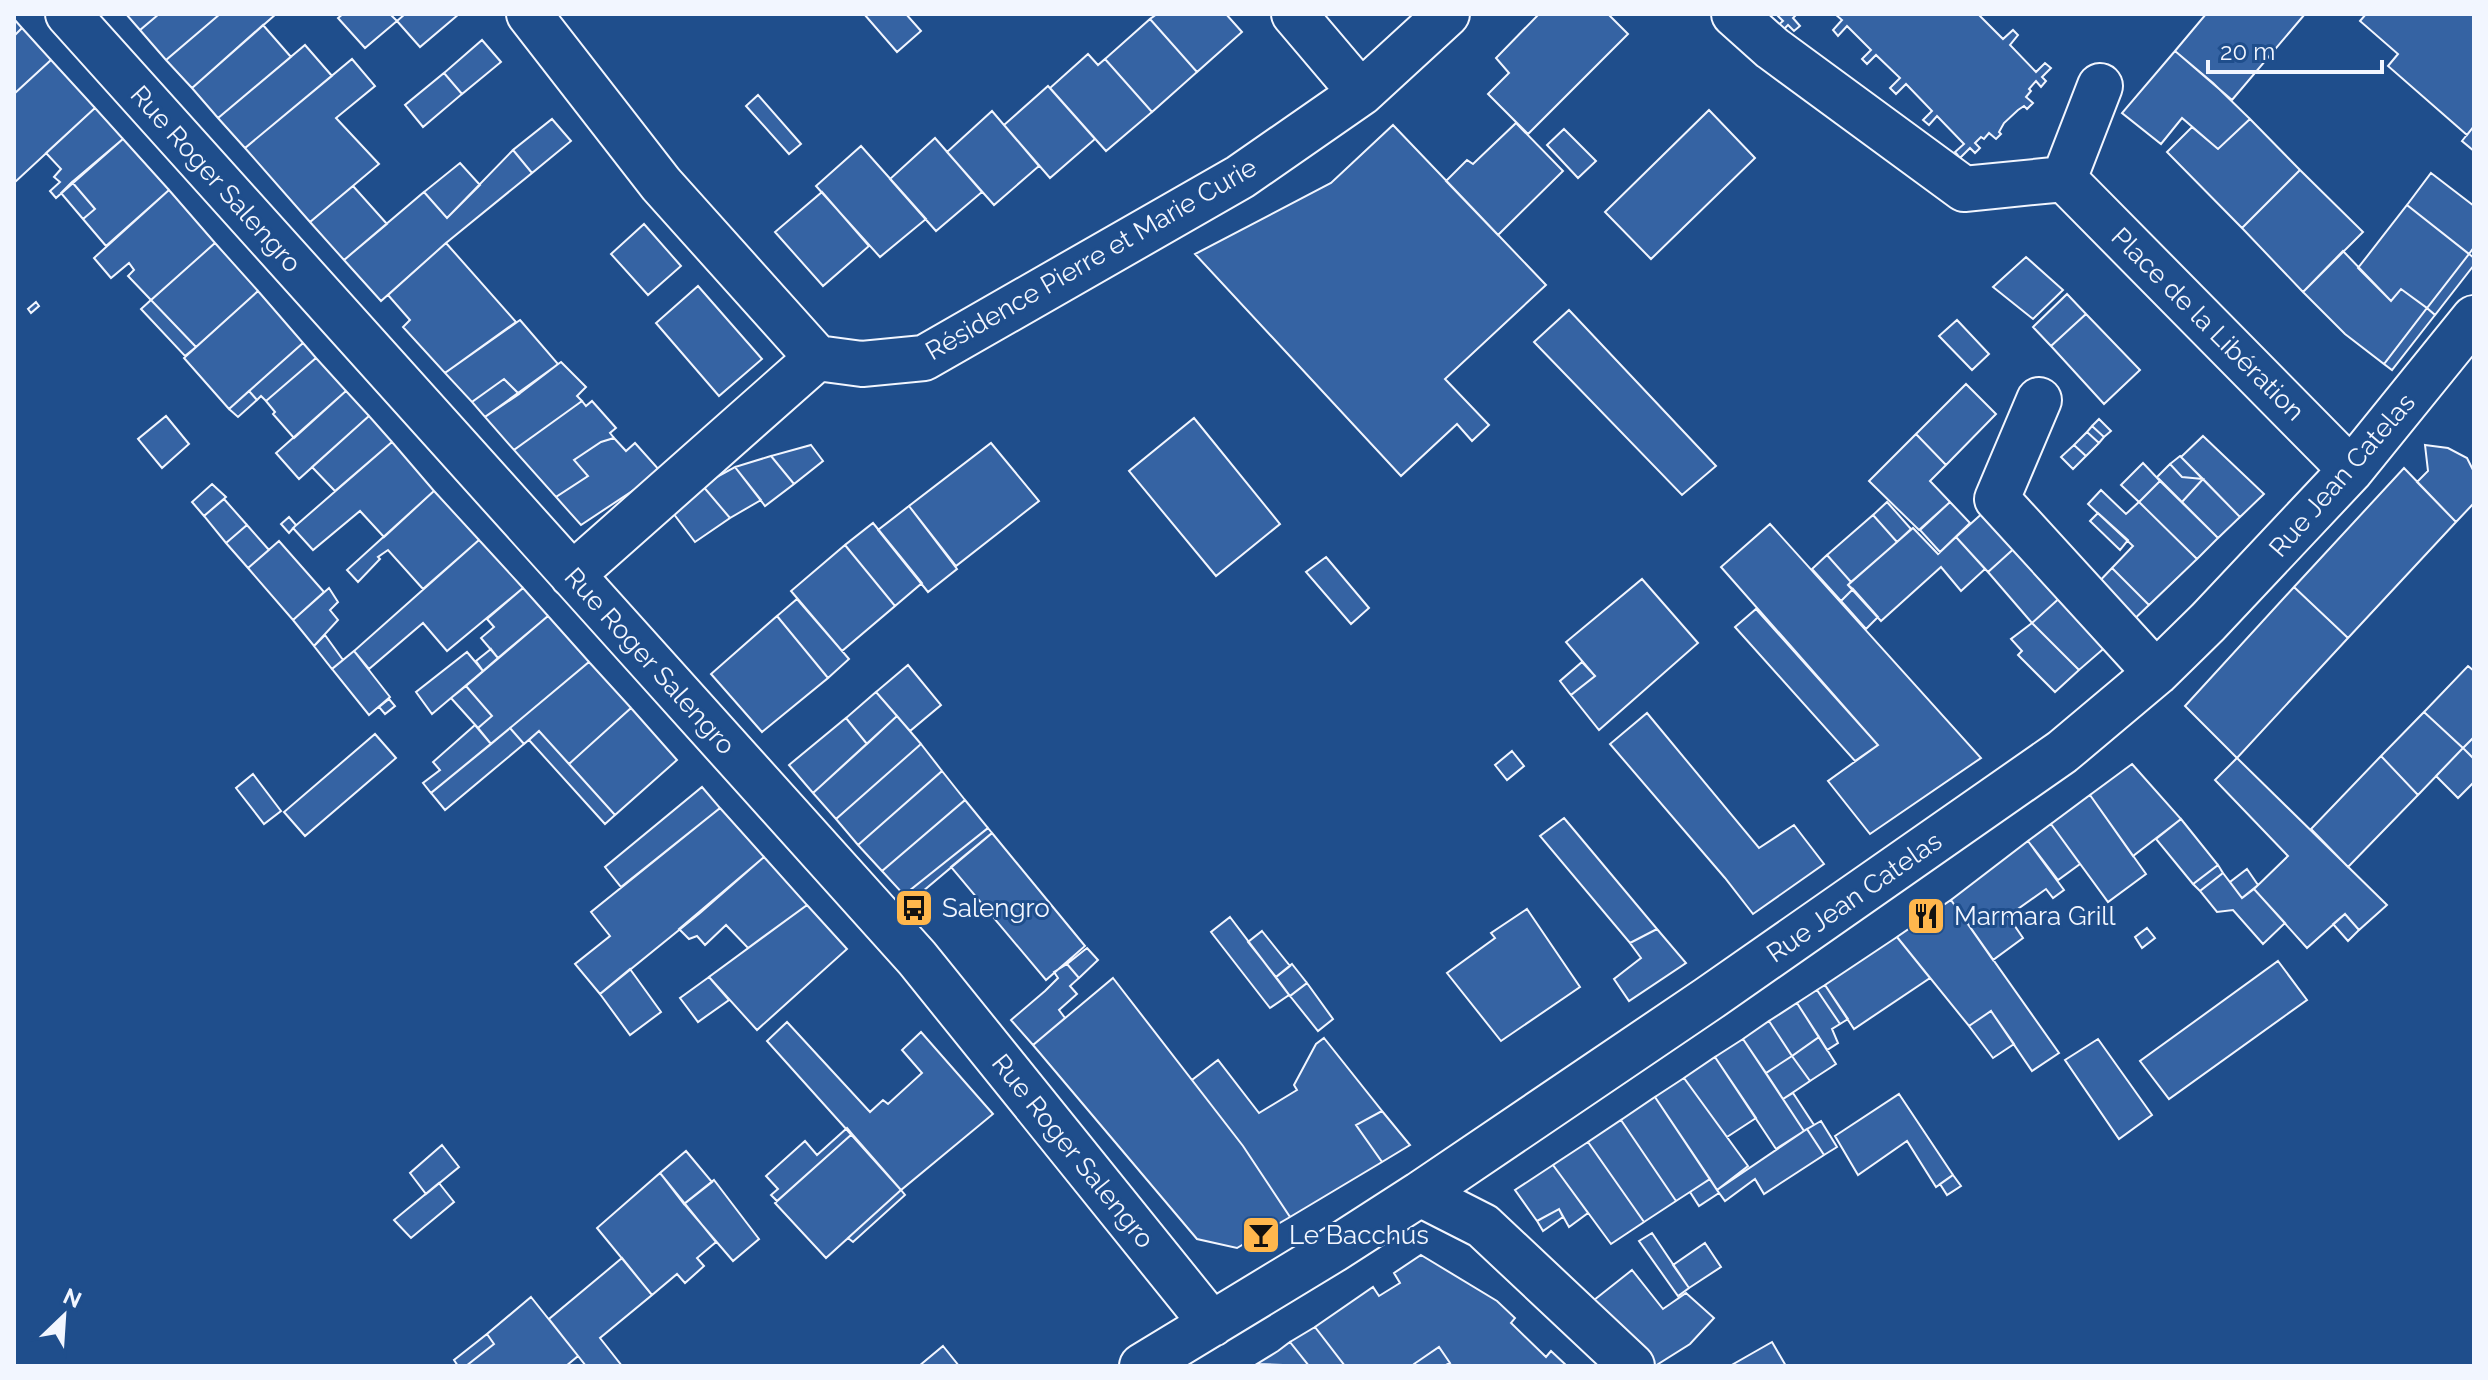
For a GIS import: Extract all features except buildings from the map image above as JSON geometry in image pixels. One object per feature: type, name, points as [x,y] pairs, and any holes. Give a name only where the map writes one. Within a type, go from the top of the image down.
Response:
[{"type":"street","name":"Rue Roger Salengro","points":[[68,14],[917,958],[1212,1324]]},
{"type":"street","points":[[529,14],[661,184],[817,358],[572,575]]},
{"type":"street","points":[[1294,14],[1361,93]]},
{"type":"street","name":"Résidence Pierre et Marie Curie","points":[[817,358],[862,364],[924,358],[1240,177],[1361,93],[1447,14]]},
{"type":"street","points":[[1734,14],[1772,48],[1964,189],[2064,179],[2100,86]]},
{"type":"street","name":"Place de la Libération","points":[[2064,179],[2351,470]]},
{"type":"street","name":"Rue Jean Catelas","points":[[1142,1366],[1420,1194],[2062,752],[2156,673],[2351,470],[2474,318]]},
{"type":"street","points":[[2039,400],[1997,499],[2156,673]]},
{"type":"street","points":[[1420,1194],[1483,1226],[1632,1366]]},
{"type":"place","name":"Salengro","points":[[914,908]]},
{"type":"place","name":"Marmara Grill","points":[[1926,916]]},
{"type":"place","name":"Le Bacchus","points":[[1261,1235]]}]
